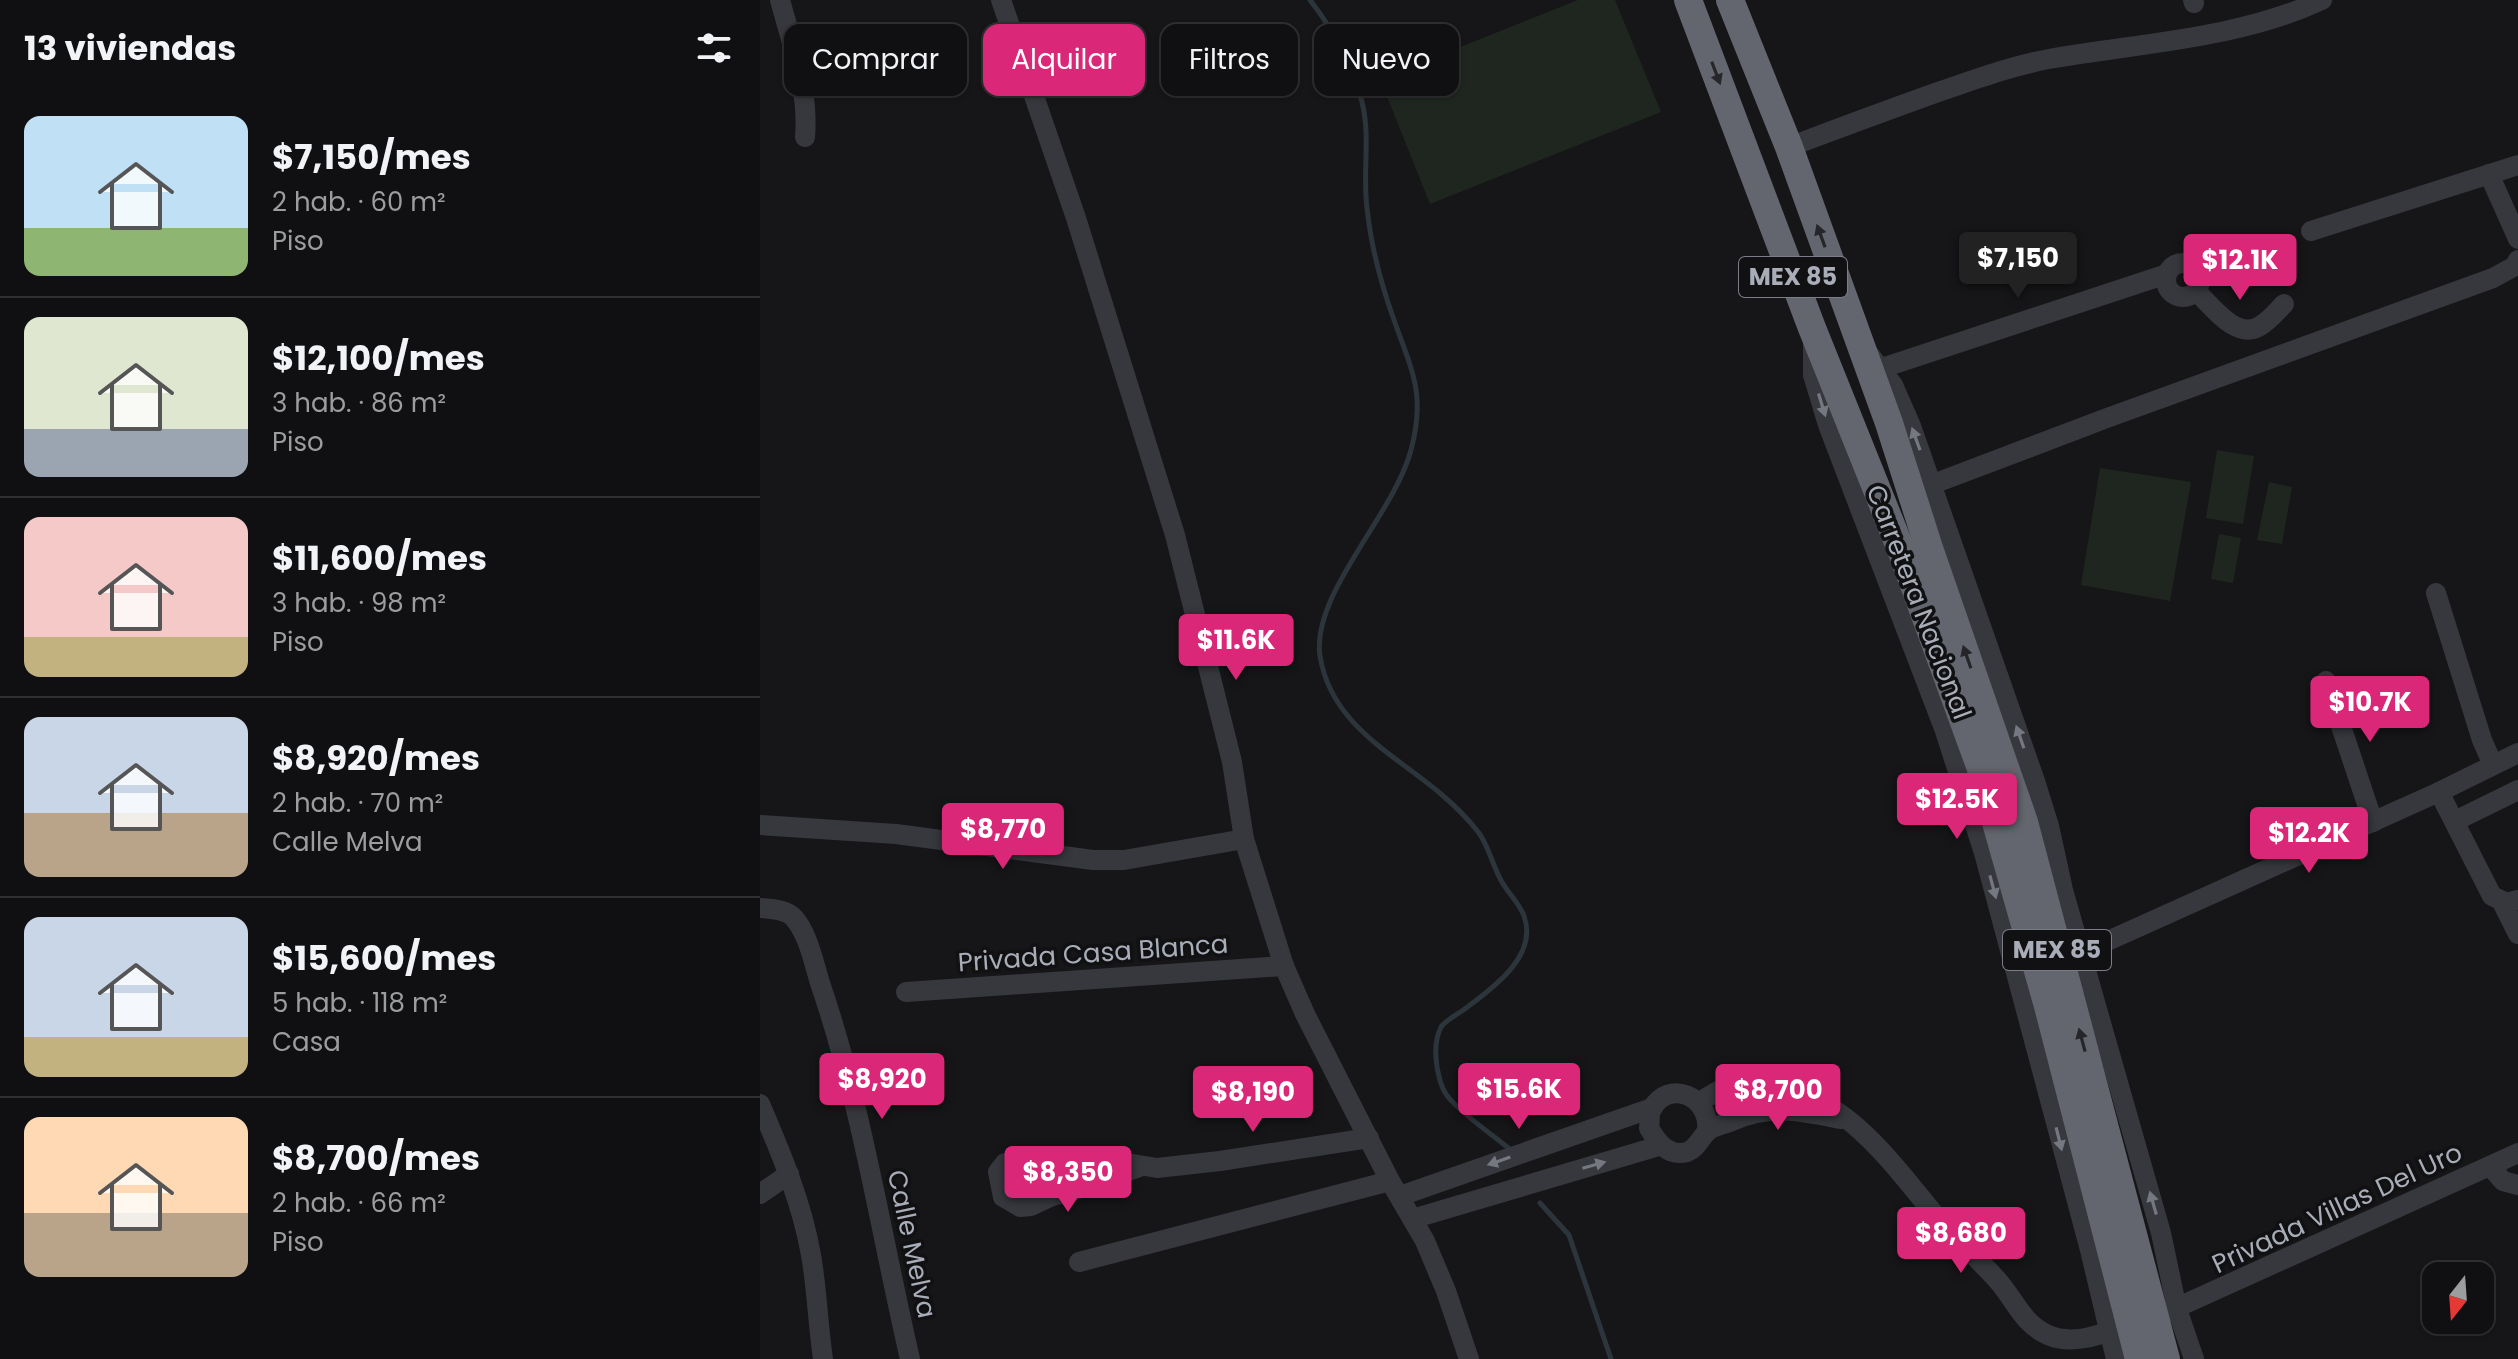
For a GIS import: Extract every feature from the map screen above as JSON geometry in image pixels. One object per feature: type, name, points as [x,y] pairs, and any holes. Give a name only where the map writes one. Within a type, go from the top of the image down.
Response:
[{"type":"highway","name":"Carretera Nacional","points":[[1688,0],[1812,328],[1915,550],[2024,822],[2166,1359]]},
{"type":"highway","name":"Carretera Nacional","points":[[1730,0],[1789,147],[1889,423],[1915,550],[2048,1006],[2139,1359]]},
{"type":"street","points":[[780,0],[803,88],[807,115],[805,137]]},
{"type":"street","points":[[1001,0],[1071,204],[1175,535],[1232,762],[1244,839],[1284,966],[1305,1014],[1425,1241],[1469,1359]]},
{"type":"street","points":[[1789,147],[2009,69],[2251,24],[2322,0]]},
{"type":"street","points":[[2311,231],[2518,165]]},
{"type":"street","points":[[2489,174],[2518,239]]},
{"type":"street","points":[[1933,484],[2493,278],[2515,266],[2518,260]]},
{"type":"street","points":[[1882,368],[2167,274],[2175,264],[2188,263],[2198,272],[2196,291],[2233,326],[2242,330],[2261,326],[2284,304]]},
{"type":"street","name":"MEX 85","points":[[1812,328],[1813,375],[1819,398],[1945,731],[1984,853],[2116,1359]]},
{"type":"street","name":"MEX 85","points":[[1860,343],[1882,368],[1911,426],[2035,781],[2161,1233],[2177,1309],[2194,1359]]},
{"type":"street","points":[[2436,593],[2482,740],[2493,765]]},
{"type":"street","points":[[2326,681],[2373,822]]},
{"type":"street","points":[[2081,953],[2439,792],[2518,753]]},
{"type":"street","points":[[2455,821],[2518,790]]},
{"type":"street","points":[[2439,792],[2492,896],[2510,901],[2518,934]]},
{"type":"street","points":[[760,825],[896,834],[1093,860],[1124,860],[1244,839]]},
{"type":"street","name":"Calle Melva","points":[[760,908],[790,914],[799,926],[842,1050],[910,1359]]},
{"type":"street","name":"Privada Casa Blanca","points":[[906,992],[1284,966]]},
{"type":"street","name":"Privada Villas Del Uro","points":[[1699,1102],[1732,1085],[1776,1086],[1816,1097],[1829,1104],[1891,1162],[1952,1234],[2000,1283],[2028,1324],[2051,1336],[2072,1340],[2108,1332],[2177,1309],[2518,1153]]},
{"type":"street","points":[[1079,1262],[1395,1189],[1652,1108],[1665,1096],[1683,1093],[1699,1102],[1708,1121],[1707,1131],[1699,1143],[1687,1152],[1659,1146],[1412,1219]]},
{"type":"street","points":[[760,1104],[789,1174],[811,1256],[823,1359]]},
{"type":"street","points":[[1652,1108],[1649,1128],[1659,1146]]},
{"type":"street","points":[[1707,1131],[1752,1112],[1776,1109],[1812,1112],[1846,1120]]},
{"type":"street","points":[[1139,1167],[1031,1206],[1020,1207],[1003,1197],[998,1172],[1005,1163],[1016,1160],[1058,1156],[1084,1156],[1157,1168],[1369,1138]]},
{"type":"street","points":[[2490,1166],[2503,1181],[2518,1185]]},
{"type":"street","points":[[760,1194],[789,1174]]},
{"type":"street","points":[[2090,1250],[2099,1262],[2112,1269],[2126,1271],[2140,1268],[2152,1259],[2159,1247],[2161,1233]]},
{"type":"street","points":[[1462,1336],[1483,1359]]},
{"type":"shaded area","points":[[1578,0],[1615,0],[1661,112],[1430,204],[1387,96],[1459,96],[1459,47]]},
{"type":"shaded area","points":[[2217,450],[2254,456],[2243,524],[2206,518]]},
{"type":"shaded area","points":[[2100,468],[2191,482],[2170,601],[2081,585]]},
{"type":"shaded area","points":[[2269,482],[2292,487],[2282,544],[2257,540]]},
{"type":"shaded area","points":[[2219,534],[2241,538],[2233,583],[2211,579]]},
{"type":"waterway","points":[[1310,0],[1326,22],[1351,69],[1364,109],[1366,194],[1371,236],[1417,398],[1415,430],[1402,475],[1328,607],[1321,632],[1320,656],[1326,680],[1351,719],[1385,751],[1446,798],[1479,833],[1502,882],[1524,916],[1527,931],[1518,959],[1498,983],[1443,1025],[1436,1047],[1436,1062],[1446,1094],[1462,1111],[1511,1150]]},
{"type":"waterway","points":[[1540,1203],[1569,1235],[1611,1359]]}]
